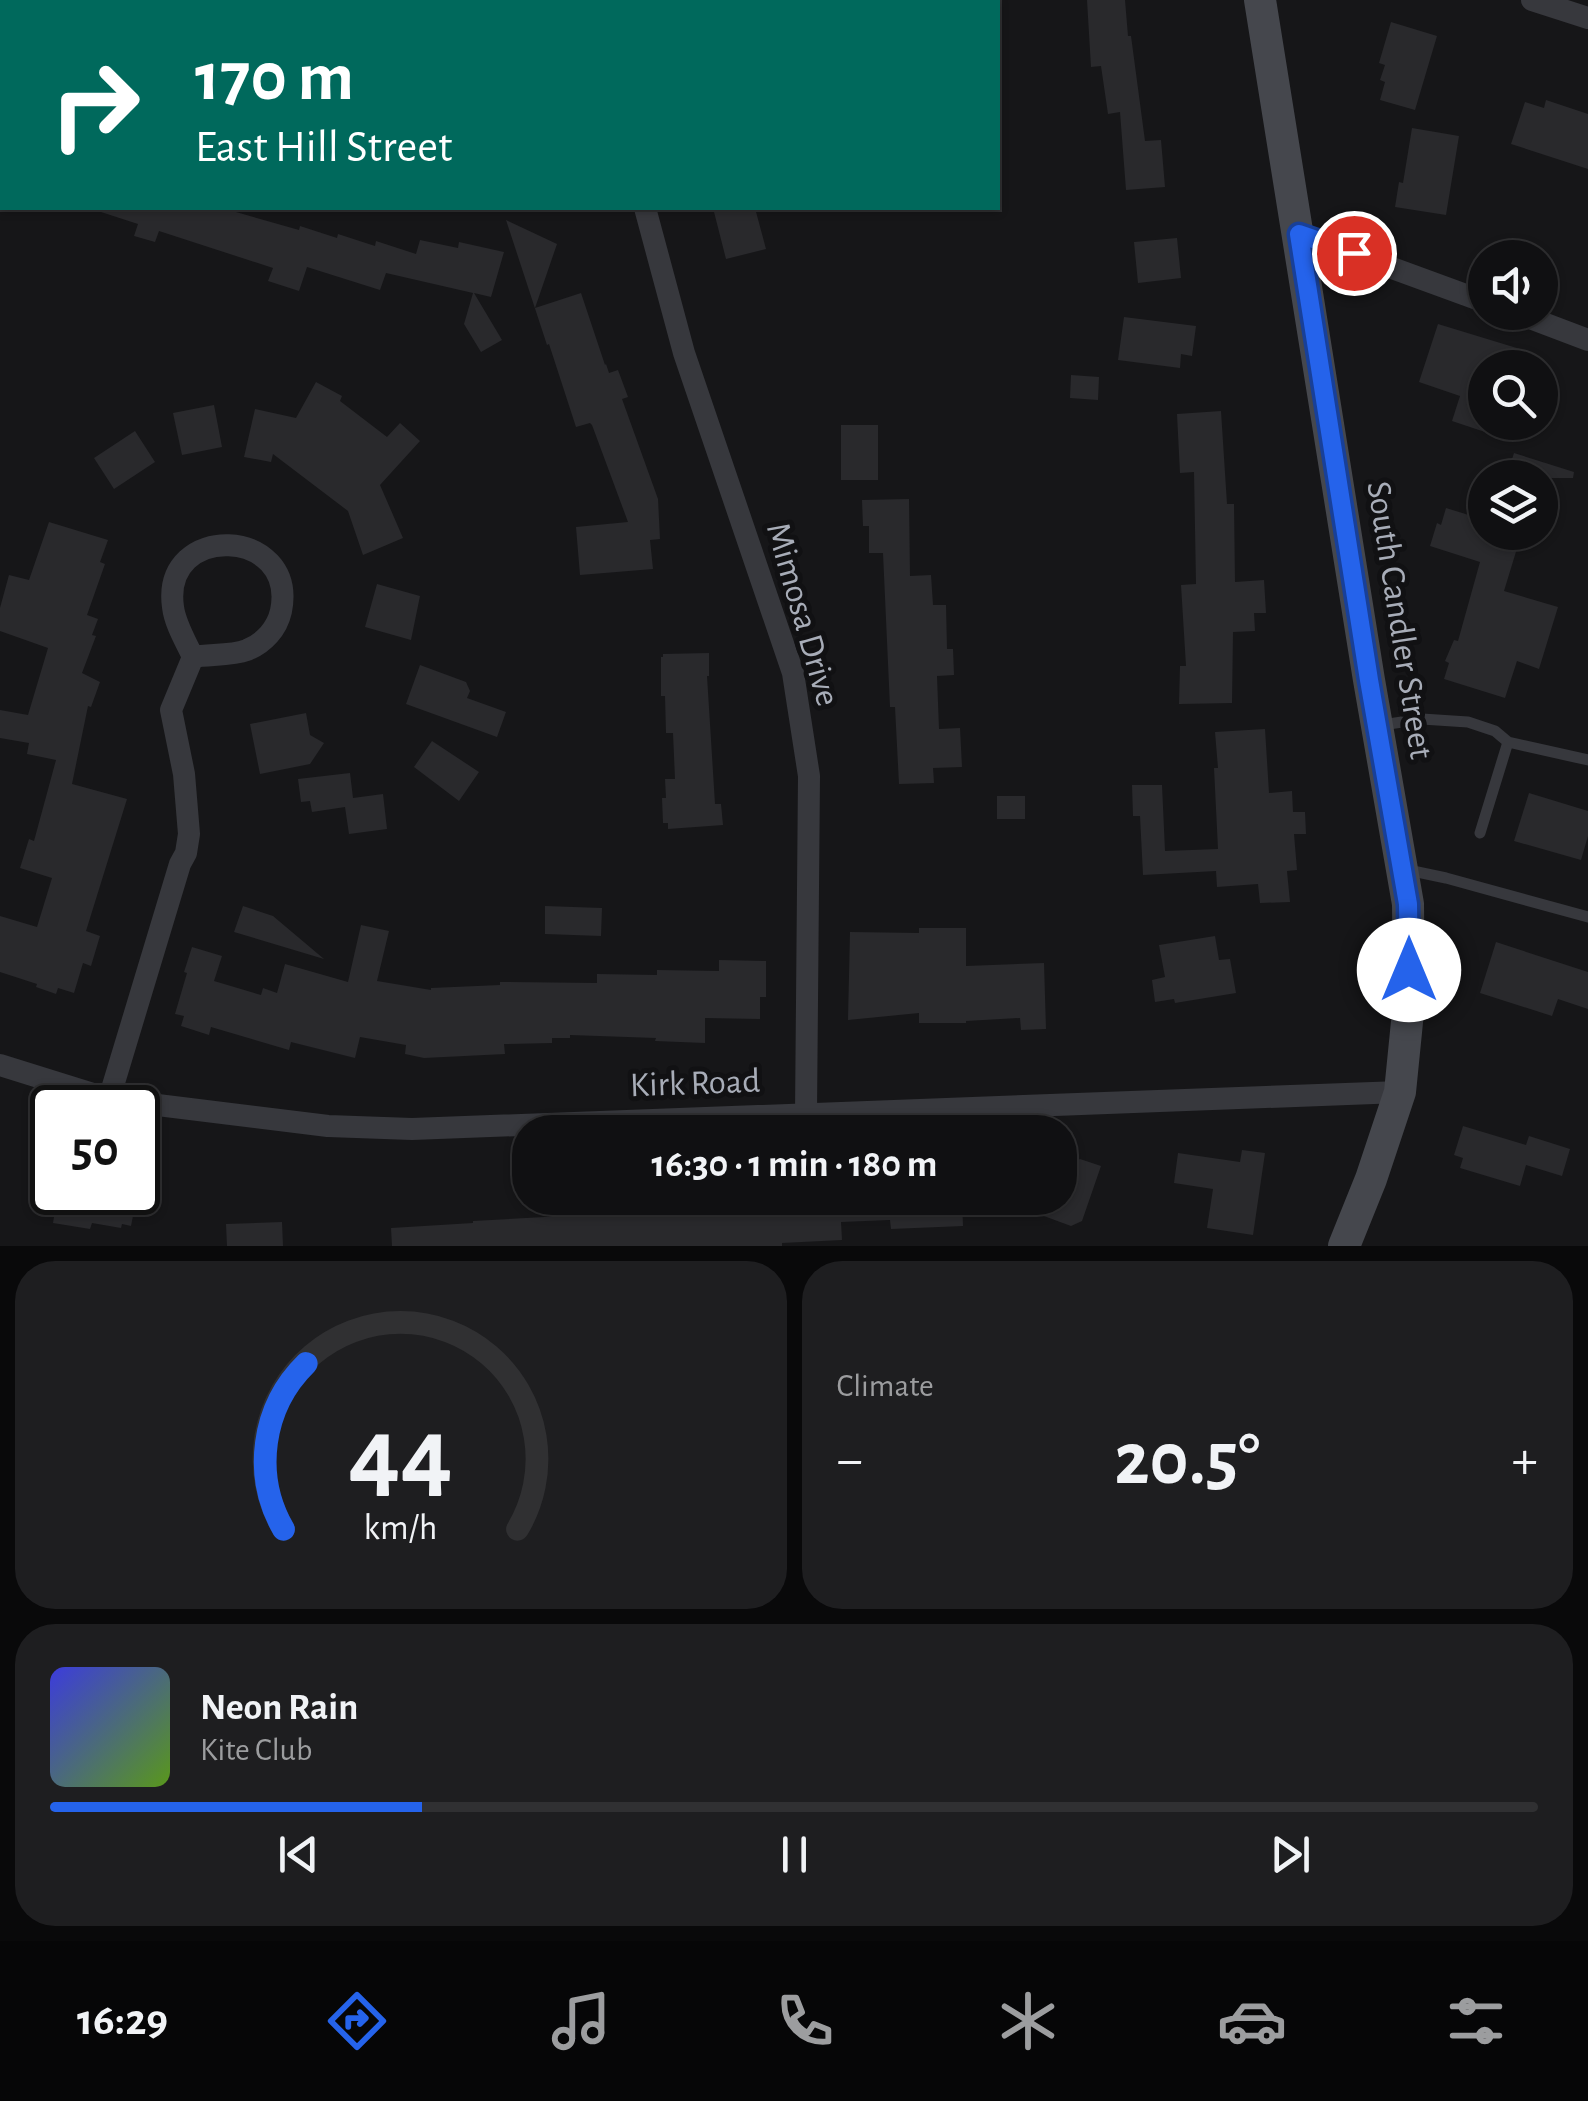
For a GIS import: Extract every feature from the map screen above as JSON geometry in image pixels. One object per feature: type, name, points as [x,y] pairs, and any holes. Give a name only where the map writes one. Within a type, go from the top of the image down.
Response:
[{"type":"main road","name":"South Candler Street","points":[[1260,0],[1408,904],[1409,1002],[1400,1092],[1344,1246]]},
{"type":"street","points":[[1532,0],[1588,18]]},
{"type":"street","name":"Mimosa Drive","points":[[646,210],[684,353],[792,673],[809,776],[806,1113]]},
{"type":"street","points":[[1299,234],[1468,296]]},
{"type":"street","points":[[1558,329],[1588,340]]},
{"type":"street","points":[[113,1085],[189,834],[184,774],[171,710],[193,657],[173,612],[172,594],[187,560],[202,549],[220,544],[239,545],[256,552],[270,564],[279,580],[280,614],[272,631],[244,651],[193,657]]},
{"type":"street","name":"Kirk Road","points":[[0,1064],[65,1085]]},
{"type":"street","name":"Kirk Road","points":[[160,1105],[328,1126],[412,1129],[1400,1092]]},
{"type":"lane","points":[[1377,725],[1422,719],[1468,722],[1495,731],[1508,742],[1588,760]]},
{"type":"lane","points":[[1480,833],[1508,742]]},
{"type":"lane","points":[[1402,869],[1588,917]]},
{"type":"building","points":[[1087,0],[1125,0],[1145,141],[1161,140],[1165,187],[1126,190],[1120,112],[1108,114],[1101,66],[1091,67]]},
{"type":"building","points":[[1391,22],[1437,36],[1415,110],[1380,100],[1385,65],[1379,63]]},
{"type":"building","points":[[1546,100],[1588,114],[1588,169],[1511,144],[1525,102],[1544,108]]},
{"type":"building","points":[[1412,128],[1459,136],[1446,215],[1395,207]]},
{"type":"building","points":[[229,210],[299,230],[300,226],[337,238],[338,234],[375,246],[376,241],[416,254],[420,240],[458,248],[459,242],[504,252],[491,297],[474,293],[502,340],[481,352],[464,324],[473,293],[386,273],[380,290],[307,267],[299,291],[268,281],[273,268],[159,231],[155,242],[134,236],[138,224],[101,212]]},
{"type":"building","points":[[714,210],[756,210],[766,249],[726,259]]},
{"type":"building","points":[[506,220],[557,244],[535,308],[581,293],[605,365],[609,373],[618,370],[628,397],[622,399],[658,499],[660,539],[650,540],[653,569],[580,575],[576,527],[628,522],[592,425],[576,427],[547,345]]},
{"type":"building","points":[[1177,238],[1181,278],[1138,283],[1134,242]]},
{"type":"building","points":[[1124,317],[1196,326],[1192,356],[1181,354],[1180,368],[1118,360]]},
{"type":"building","points":[[1438,324],[1520,349],[1468,350],[1468,426],[1452,421],[1460,396],[1419,382]]},
{"type":"building","points":[[1071,375],[1099,377],[1098,400],[1070,398]]},
{"type":"building","points":[[316,382],[342,396],[340,401],[387,437],[400,423],[420,441],[380,485],[403,538],[363,555],[348,511],[273,454],[271,462],[244,457],[255,409],[296,418]]},
{"type":"building","points":[[214,405],[222,447],[182,455],[173,413]]},
{"type":"building","points":[[1221,411],[1227,504],[1234,504],[1235,582],[1264,580],[1266,613],[1254,613],[1255,631],[1233,632],[1232,703],[1179,704],[1180,666],[1186,666],[1181,585],[1196,584],[1194,472],[1180,473],[1177,414]]},
{"type":"building","points":[[841,425],[878,425],[878,480],[841,480]]},
{"type":"building","points":[[135,431],[155,462],[114,489],[94,458]]},
{"type":"building","points":[[1514,453],[1536,460],[1512,460]]},
{"type":"building","points":[[1558,467],[1574,472],[1573,478],[1558,478]]},
{"type":"building","points":[[909,499],[910,576],[931,575],[933,605],[946,605],[947,649],[953,649],[954,675],[937,676],[939,729],[960,728],[962,767],[933,768],[934,783],[899,784],[895,707],[890,707],[883,553],[869,553],[869,526],[863,526],[862,500]]},
{"type":"building","points":[[1446,508],[1468,515],[1468,550],[1517,550],[1504,591],[1558,607],[1539,669],[1517,661],[1505,698],[1444,679],[1449,663],[1445,661],[1454,640],[1458,641],[1480,562],[1430,546],[1437,523],[1441,525]]},
{"type":"building","points":[[49,522],[108,540],[100,562],[105,564],[87,615],[98,619],[92,635],[96,636],[82,673],[100,682],[91,707],[88,706],[72,784],[127,799],[86,931],[100,936],[91,966],[83,963],[74,993],[58,988],[56,994],[0,972],[0,916],[37,927],[52,878],[20,868],[29,839],[34,841],[56,760],[27,754],[29,743],[0,738],[0,710],[28,715],[48,648],[0,631],[0,608],[9,575],[29,580]]},
{"type":"building","points":[[377,584],[420,596],[411,640],[365,627]]},
{"type":"building","points":[[709,653],[715,804],[721,804],[723,825],[668,829],[668,823],[663,823],[662,798],[666,798],[665,779],[675,779],[673,733],[666,733],[665,696],[661,696],[661,657]]},
{"type":"building","points":[[420,665],[466,682],[470,691],[467,698],[506,712],[497,737],[406,704]]},
{"type":"building","points":[[306,713],[310,735],[324,743],[310,764],[260,774],[250,724]]},
{"type":"building","points":[[1265,729],[1269,793],[1292,791],[1293,812],[1305,812],[1306,834],[1294,834],[1297,870],[1287,871],[1290,902],[1260,903],[1258,884],[1217,887],[1216,871],[1143,875],[1140,816],[1133,816],[1132,785],[1162,785],[1165,851],[1218,849],[1215,732]]},
{"type":"building","points":[[432,741],[479,772],[459,801],[414,767]]},
{"type":"building","points":[[350,773],[353,798],[383,794],[387,829],[349,834],[345,807],[312,812],[310,801],[301,802],[298,779]]},
{"type":"building","points":[[1529,793],[1588,811],[1588,836],[1581,860],[1514,841]]},
{"type":"building","points":[[997,796],[1025,796],[1025,819],[997,819]]},
{"type":"building","points":[[243,906],[273,916],[324,959],[234,932]]},
{"type":"building","points":[[545,906],[602,908],[601,936],[545,934]]},
{"type":"building","points":[[361,925],[389,931],[377,981],[431,990],[500,982],[597,983],[597,974],[719,971],[719,960],[766,961],[766,997],[760,997],[760,1019],[705,1018],[705,1043],[570,1035],[552,1038],[552,1043],[504,1044],[505,1054],[424,1058],[405,1054],[406,1045],[360,1037],[355,1058],[291,1042],[289,1050],[211,1027],[209,1035],[181,1026],[184,1016],[175,1014],[192,947],[222,956],[214,981],[261,995],[263,988],[277,993],[285,964],[348,982]]},
{"type":"building","points":[[919,928],[966,928],[966,966],[1044,963],[1046,1029],[1021,1030],[1020,1018],[919,1023],[919,1013],[848,1020],[850,932],[919,933]]},
{"type":"building","points":[[1215,936],[1219,960],[1230,959],[1236,993],[1175,1003],[1174,999],[1155,1002],[1152,980],[1165,977],[1159,945]]},
{"type":"building","points":[[1496,942],[1588,972],[1588,1009],[1558,999],[1552,1016],[1480,993]]},
{"type":"building","points":[[1463,1126],[1526,1145],[1529,1136],[1570,1149],[1562,1176],[1526,1165],[1520,1186],[1460,1168],[1463,1158],[1454,1155]]},
{"type":"building","points":[[1242,1150],[1265,1153],[1253,1235],[1207,1228],[1213,1189],[1174,1183],[1178,1153],[1240,1162]]},
{"type":"building","points":[[1077,1161],[1101,1166],[1082,1221],[1071,1226],[1041,1215],[1077,1215]]},
{"type":"building","points":[[133,1215],[131,1226],[92,1223],[90,1229],[53,1223],[54,1217],[45,1216]]},
{"type":"building","points":[[582,1215],[963,1215],[963,1226],[891,1229],[890,1220],[841,1222],[842,1240],[782,1246],[392,1246],[391,1228]]},
{"type":"building","points":[[282,1222],[283,1246],[227,1246],[226,1224]]},
{"type":"route","points":[[1354,253],[1299,234],[1408,904],[1409,970]]}]
